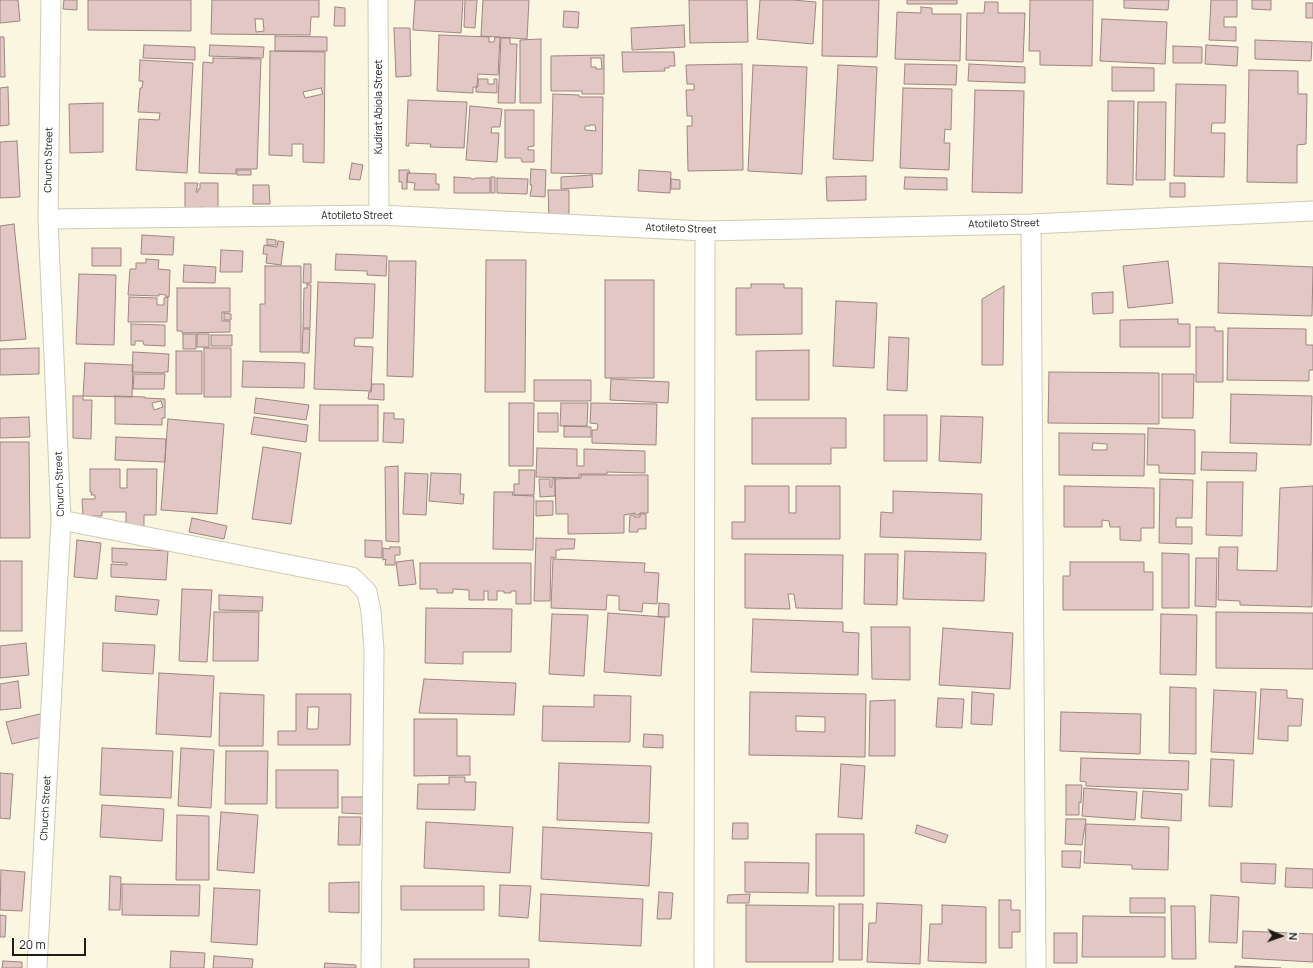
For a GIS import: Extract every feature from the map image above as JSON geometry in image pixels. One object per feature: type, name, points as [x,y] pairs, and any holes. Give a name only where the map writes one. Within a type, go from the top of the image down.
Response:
[{"type":"street","name":"Church Street","points":[[37,968],[61,520],[48,219],[51,0]]},
{"type":"street","name":"Kudirat Abiola Street","points":[[378,0],[379,215]]},
{"type":"street","name":"Atotileto Street","points":[[48,219],[379,215],[705,231],[1031,224],[1313,211]]},
{"type":"street","points":[[1031,224],[1036,968]]},
{"type":"street","points":[[704,968],[705,231]]},
{"type":"street","points":[[61,520],[352,577],[367,592],[371,611],[374,650],[371,968]]},
{"type":"building","points":[[0,0],[18,0],[20,21],[0,23]]},
{"type":"building","points":[[64,0],[77,0],[77,10],[63,9]]},
{"type":"building","points":[[88,0],[191,0],[191,31],[88,30]]},
{"type":"building","points":[[212,0],[319,0],[319,17],[311,17],[310,35],[211,34]]},
{"type":"building","points":[[415,0],[463,0],[461,33],[413,30]]},
{"type":"building","points":[[465,0],[477,0],[475,28],[464,27]]},
{"type":"building","points":[[483,0],[529,0],[527,39],[481,36]]},
{"type":"building","points":[[689,0],[747,0],[748,42],[690,43]]},
{"type":"building","points":[[760,0],[816,2],[813,44],[757,39]]},
{"type":"building","points":[[823,0],[879,0],[877,57],[822,56]]},
{"type":"building","points":[[907,0],[957,0],[957,4],[907,4]]},
{"type":"building","points":[[1030,0],[1093,0],[1092,66],[1040,65],[1040,51],[1029,51]]},
{"type":"building","points":[[1124,0],[1169,0],[1168,10],[1124,8]]},
{"type":"building","points":[[1211,0],[1237,0],[1237,17],[1224,17],[1224,27],[1236,27],[1236,41],[1209,40]]},
{"type":"building","points":[[1252,0],[1271,0],[1271,10],[1252,9]]},
{"type":"building","points":[[985,2],[998,2],[998,13],[1025,13],[1023,62],[966,60],[967,13],[984,13]]},
{"type":"building","points":[[1306,3],[1313,3],[1313,18],[1306,18]]},
{"type":"building","points":[[335,7],[345,8],[345,26],[334,26]]},
{"type":"building","points":[[921,7],[932,8],[932,14],[961,14],[960,61],[895,59],[897,12],[921,13]]},
{"type":"building","points":[[564,11],[579,12],[578,28],[563,27]]},
{"type":"building","points":[[255,19],[263,19],[264,31],[256,32]]},
{"type":"building","points":[[1102,19],[1167,22],[1165,64],[1100,61]]},
{"type":"building","points":[[684,25],[685,47],[632,50],[631,28]]},
{"type":"building","points":[[394,28],[410,28],[411,76],[396,77]]},
{"type":"building","points":[[439,35],[489,37],[489,42],[494,42],[495,37],[500,37],[498,75],[478,74],[477,87],[473,87],[473,93],[437,91]]},
{"type":"building","points":[[275,36],[327,37],[327,51],[275,51]]},
{"type":"building","points":[[0,37],[4,37],[5,77],[0,77]]},
{"type":"building","points":[[501,38],[510,38],[510,44],[517,44],[515,103],[498,103]]},
{"type":"building","points":[[541,39],[541,103],[520,103],[520,40]]},
{"type":"building","points":[[1255,40],[1312,42],[1311,61],[1255,59]]},
{"type":"building","points":[[144,45],[195,47],[195,60],[143,58]]},
{"type":"building","points":[[210,45],[264,47],[263,58],[209,56]]},
{"type":"building","points":[[1206,45],[1238,47],[1237,66],[1205,64]]},
{"type":"building","points":[[1173,46],[1202,47],[1202,63],[1173,63]]},
{"type":"building","points":[[270,51],[325,52],[324,163],[303,162],[303,144],[292,144],[292,156],[269,155]]},
{"type":"building","points":[[622,52],[674,52],[675,66],[664,68],[665,71],[623,72]]},
{"type":"building","points":[[604,55],[604,94],[582,94],[582,91],[551,91],[551,56]]},
{"type":"building","points":[[213,58],[261,59],[257,169],[236,169],[236,174],[199,173],[203,62],[213,63]]},
{"type":"building","points":[[591,58],[601,58],[602,69],[591,67]]},
{"type":"building","points":[[140,60],[193,63],[187,173],[136,170],[139,119],[159,120],[160,113],[138,112],[140,88],[142,88],[143,81],[139,81]]},
{"type":"building","points":[[742,64],[743,170],[688,171],[687,126],[692,126],[692,116],[687,116],[686,90],[694,90],[694,84],[687,84],[686,65]]},
{"type":"building","points":[[905,64],[957,65],[956,85],[904,84]]},
{"type":"building","points":[[969,64],[1025,67],[1025,83],[968,81]]},
{"type":"building","points":[[753,65],[807,67],[802,174],[748,171]]},
{"type":"building","points":[[838,65],[877,67],[873,161],[833,159]]},
{"type":"building","points":[[1112,67],[1154,68],[1154,91],[1112,91]]},
{"type":"building","points":[[1249,70],[1298,71],[1298,94],[1307,94],[1306,144],[1297,145],[1297,183],[1247,182]]},
{"type":"building","points":[[478,79],[488,79],[488,84],[494,84],[494,79],[497,79],[497,93],[476,92],[476,87],[478,87]]},
{"type":"building","points":[[1176,84],[1226,85],[1225,123],[1212,123],[1211,133],[1225,133],[1224,177],[1174,176]]},
{"type":"building","points":[[8,87],[9,125],[0,126],[0,88]]},
{"type":"building","points":[[321,88],[323,94],[305,98],[303,92]]},
{"type":"building","points":[[903,88],[952,89],[951,130],[945,129],[944,143],[950,143],[949,170],[900,168]]},
{"type":"building","points":[[975,90],[1024,91],[1022,193],[972,192]]},
{"type":"building","points":[[553,94],[579,95],[579,97],[603,97],[602,174],[551,173]]},
{"type":"building","points":[[408,100],[467,102],[464,148],[430,147],[431,144],[409,143],[409,146],[406,146]]},
{"type":"building","points":[[1108,101],[1134,101],[1133,185],[1107,184]]},
{"type":"building","points":[[1138,102],[1166,102],[1165,180],[1136,180]]},
{"type":"building","points":[[103,103],[103,152],[70,153],[69,104]]},
{"type":"building","points":[[470,106],[502,109],[500,127],[492,127],[491,133],[499,133],[497,162],[466,160]]},
{"type":"building","points":[[505,110],[534,110],[534,146],[528,147],[528,150],[534,150],[534,162],[522,162],[521,158],[505,158]]},
{"type":"building","points":[[595,125],[596,131],[585,130],[585,126]]},
{"type":"building","points":[[17,141],[20,197],[0,198],[0,142]]},
{"type":"building","points":[[352,163],[363,165],[360,180],[349,179]]},
{"type":"building","points":[[531,169],[546,170],[545,197],[530,196],[532,185],[530,185]]},
{"type":"building","points":[[237,170],[251,170],[251,175],[237,175]]},
{"type":"building","points":[[399,170],[409,170],[410,173],[407,173],[407,189],[402,189],[402,182],[399,182]]},
{"type":"building","points":[[639,170],[671,172],[670,193],[638,191]]},
{"type":"building","points":[[408,173],[436,174],[436,184],[439,184],[439,190],[414,190],[415,183],[407,182]]},
{"type":"building","points":[[592,175],[593,187],[561,189],[561,177]]},
{"type":"building","points":[[866,176],[866,200],[827,201],[826,177]]},
{"type":"building","points":[[454,177],[471,179],[490,178],[490,193],[454,193]]},
{"type":"building","points":[[491,177],[495,177],[495,193],[491,193]]},
{"type":"building","points":[[905,177],[947,178],[947,190],[904,189]]},
{"type":"building","points":[[497,178],[528,179],[527,194],[497,193]]},
{"type":"building","points":[[671,179],[680,180],[680,189],[671,189]]},
{"type":"building","points":[[185,183],[198,183],[196,192],[198,192],[198,189],[200,189],[200,183],[218,183],[218,212],[204,212],[204,207],[185,208]]},
{"type":"building","points":[[1170,183],[1185,183],[1185,197],[1170,197]]},
{"type":"building","points":[[253,185],[269,185],[270,204],[253,204]]},
{"type":"building","points":[[548,190],[569,190],[569,217],[549,217]]},
{"type":"building","points":[[14,224],[26,339],[0,341],[0,226]]},
{"type":"building","points":[[142,235],[174,237],[173,255],[141,254]]},
{"type":"building","points":[[267,239],[276,240],[276,245],[267,245]]},
{"type":"building","points":[[278,241],[284,242],[281,265],[266,263],[267,254],[263,254],[264,245],[277,247]]},
{"type":"building","points":[[92,248],[121,248],[121,266],[92,266]]},
{"type":"building","points":[[221,250],[243,251],[242,272],[220,272]]},
{"type":"building","points":[[336,254],[387,256],[386,276],[367,275],[367,271],[335,270]]},
{"type":"building","points":[[146,259],[159,260],[158,269],[170,270],[169,297],[159,294],[159,296],[128,295],[130,269],[136,269],[136,263],[146,263]]},
{"type":"building","points":[[486,260],[526,260],[525,392],[485,392]]},
{"type":"building","points":[[389,261],[416,261],[413,377],[387,376]]},
{"type":"building","points":[[1168,261],[1173,303],[1128,308],[1123,266]]},
{"type":"building","points":[[1219,263],[1313,267],[1312,316],[1218,313]]},
{"type":"building","points":[[304,264],[311,264],[311,283],[303,283]]},
{"type":"building","points":[[184,265],[216,267],[215,283],[183,282]]},
{"type":"building","points":[[265,266],[301,266],[301,352],[260,352],[260,304],[265,304]]},
{"type":"building","points":[[79,274],[116,275],[114,345],[76,344]]},
{"type":"building","points":[[605,280],[654,280],[654,378],[605,378]]},
{"type":"building","points":[[318,282],[375,284],[373,338],[355,338],[354,346],[373,347],[371,391],[314,389]]},
{"type":"building","points":[[307,284],[311,285],[310,328],[303,328],[304,288],[307,288]]},
{"type":"building","points":[[751,284],[784,284],[784,288],[802,288],[802,334],[736,335],[736,288],[751,288]]},
{"type":"building","points":[[1004,286],[1003,365],[982,365],[982,299]]},
{"type":"building","points":[[177,288],[230,288],[230,312],[222,312],[222,321],[230,321],[230,332],[182,333],[182,331],[177,331]]},
{"type":"building","points":[[1113,292],[1113,313],[1093,314],[1092,293]]},
{"type":"building","points":[[129,297],[157,298],[157,305],[164,305],[164,298],[168,297],[167,322],[128,322]]},
{"type":"building","points":[[836,301],[877,303],[874,368],[833,366]]},
{"type":"building","points":[[224,313],[231,314],[231,320],[224,320]]},
{"type":"building","points":[[1178,319],[1178,324],[1190,324],[1190,347],[1120,347],[1120,320]]},
{"type":"building","points":[[131,324],[165,325],[165,346],[144,345],[143,341],[135,341],[135,345],[131,345]]},
{"type":"building","points":[[1196,327],[1215,327],[1215,331],[1223,331],[1223,382],[1196,382]]},
{"type":"building","points":[[1228,328],[1306,329],[1306,345],[1313,345],[1313,370],[1309,370],[1309,381],[1227,380]]},
{"type":"building","points":[[303,329],[310,329],[309,353],[302,353]]},
{"type":"building","points":[[183,334],[196,334],[196,349],[183,349]]},
{"type":"building","points":[[197,334],[209,334],[209,347],[197,347]]},
{"type":"building","points":[[211,335],[232,335],[232,346],[211,346]]},
{"type":"building","points":[[889,337],[909,338],[907,391],[887,390]]},
{"type":"building","points":[[39,348],[39,374],[0,375],[0,349]]},
{"type":"building","points":[[204,348],[231,348],[231,397],[204,397]]},
{"type":"building","points":[[809,350],[809,400],[756,400],[756,351]]},
{"type":"building","points":[[176,351],[202,351],[202,394],[176,394]]},
{"type":"building","points":[[133,352],[169,354],[168,372],[132,372]]},
{"type":"building","points":[[243,361],[305,363],[304,388],[242,387]]},
{"type":"building","points":[[85,363],[133,365],[132,397],[83,396]]},
{"type":"building","points":[[1049,372],[1159,373],[1159,424],[1048,423]]},
{"type":"building","points":[[134,374],[165,374],[164,389],[133,389]]},
{"type":"building","points":[[1162,374],[1194,374],[1193,418],[1162,418]]},
{"type":"building","points":[[611,379],[669,382],[668,403],[610,400]]},
{"type":"building","points":[[534,380],[591,380],[591,401],[534,401]]},
{"type":"building","points":[[372,384],[384,384],[384,400],[368,399]]},
{"type":"building","points":[[1231,394],[1312,396],[1311,445],[1230,443]]},
{"type":"building","points":[[73,396],[83,396],[83,400],[92,400],[91,439],[73,438]]},
{"type":"building","points":[[115,396],[165,399],[165,418],[162,418],[162,425],[115,424]]},
{"type":"building","points":[[256,398],[309,405],[306,420],[254,413]]},
{"type":"building","points":[[161,401],[163,407],[154,410],[152,403]]},
{"type":"building","points":[[509,403],[534,403],[533,466],[509,466]]},
{"type":"building","points":[[561,403],[588,403],[587,426],[560,426]]},
{"type":"building","points":[[591,403],[657,404],[656,445],[592,443],[592,430],[597,430],[598,424],[590,423]]},
{"type":"building","points":[[320,405],[378,405],[378,441],[319,441]]},
{"type":"building","points":[[384,413],[394,413],[394,419],[404,419],[403,443],[383,442]]},
{"type":"building","points":[[538,413],[558,413],[558,432],[538,432]]},
{"type":"building","points":[[884,415],[927,415],[927,461],[884,461]]},
{"type":"building","points":[[941,416],[983,417],[981,463],[939,461]]},
{"type":"building","points":[[29,417],[30,437],[0,438],[0,418]]},
{"type":"building","points":[[254,417],[308,425],[306,442],[251,434]]},
{"type":"building","points":[[752,418],[846,418],[846,448],[831,448],[831,464],[752,464]]},
{"type":"building","points":[[168,419],[224,424],[217,514],[161,510]]},
{"type":"building","points":[[564,426],[591,427],[591,437],[564,437]]},
{"type":"building","points":[[1148,428],[1195,430],[1195,474],[1159,473],[1159,465],[1147,465]]},
{"type":"building","points":[[1059,433],[1145,434],[1144,476],[1059,475]],"holes":[[[1093,443],[1107,444],[1107,450],[1092,450]]]},
{"type":"building","points":[[116,437],[166,439],[165,462],[115,460]]},
{"type":"building","points":[[0,442],[29,442],[30,538],[0,538]]},
{"type":"building","points":[[263,447],[301,453],[291,524],[252,519]]},
{"type":"building","points":[[537,448],[577,449],[577,466],[584,466],[584,449],[645,451],[645,473],[607,472],[607,474],[579,474],[579,478],[536,477]]},
{"type":"building","points":[[1202,452],[1257,453],[1256,471],[1201,470]]},
{"type":"building","points":[[398,466],[399,542],[386,541],[385,467]]},
{"type":"building","points":[[90,469],[120,469],[120,488],[127,488],[127,469],[157,469],[156,515],[144,515],[144,528],[126,527],[126,512],[102,512],[102,516],[83,516],[82,499],[95,499],[95,495],[91,495],[92,492],[90,492]]},
{"type":"building","points":[[519,470],[535,470],[534,495],[514,495],[514,484],[519,484]]},
{"type":"building","points":[[405,473],[428,474],[426,515],[403,514]]},
{"type":"building","points":[[431,473],[461,474],[460,494],[464,494],[463,504],[429,501]]},
{"type":"building","points":[[581,475],[648,475],[648,513],[640,513],[639,515],[635,515],[635,513],[624,515],[624,533],[568,534],[568,514],[556,514],[555,479],[581,478]]},
{"type":"building","points":[[552,478],[555,478],[555,496],[540,497],[539,479],[550,479],[550,487],[552,487]]},
{"type":"building","points":[[1160,479],[1193,480],[1192,518],[1176,518],[1176,527],[1192,527],[1192,544],[1159,543]]},
{"type":"building","points":[[1207,482],[1243,482],[1242,536],[1206,535]]},
{"type":"building","points":[[745,486],[789,486],[789,513],[796,513],[796,486],[840,486],[840,539],[732,539],[732,522],[745,522]]},
{"type":"building","points":[[1064,486],[1154,488],[1154,528],[1141,528],[1141,541],[1120,540],[1120,527],[1110,527],[1109,521],[1102,520],[1102,527],[1064,527]]},
{"type":"building","points":[[1313,486],[1312,607],[1240,605],[1240,601],[1218,600],[1219,547],[1238,547],[1237,570],[1277,571],[1280,488]]},
{"type":"building","points":[[893,491],[982,494],[981,540],[880,537],[881,512],[893,513]]},
{"type":"building","points":[[494,492],[513,492],[512,495],[534,496],[533,550],[493,549]]},
{"type":"building","points":[[536,501],[553,501],[553,515],[536,516]]},
{"type":"building","points":[[640,514],[646,514],[646,529],[638,529],[638,532],[629,532],[630,515],[640,517]]},
{"type":"building","points":[[192,518],[227,526],[224,539],[189,532]]},
{"type":"building","points":[[536,538],[575,539],[574,549],[556,550],[556,558],[551,557],[550,601],[534,601]]},
{"type":"building","points":[[77,540],[101,543],[97,579],[74,577]]},
{"type":"building","points":[[365,540],[382,541],[382,558],[365,557]]},
{"type":"building","points":[[390,547],[400,547],[400,555],[395,555],[395,565],[385,565],[386,559],[383,560],[383,548],[390,549]]},
{"type":"building","points":[[112,548],[168,551],[166,580],[111,577],[111,564],[127,565],[127,563],[112,562]]},
{"type":"building","points":[[905,551],[986,553],[984,601],[903,599]]},
{"type":"building","points":[[1162,553],[1189,554],[1189,608],[1162,608]]},
{"type":"building","points":[[745,554],[843,555],[842,609],[796,608],[794,594],[788,594],[790,609],[745,608]]},
{"type":"building","points":[[865,554],[898,554],[897,605],[864,604]]},
{"type":"building","points":[[1196,558],[1217,558],[1216,607],[1195,606]]},
{"type":"building","points":[[553,559],[645,563],[644,572],[659,573],[657,604],[643,603],[642,612],[619,610],[619,596],[607,595],[606,610],[551,608]]},
{"type":"building","points":[[413,560],[416,584],[399,586],[396,562]]},
{"type":"building","points":[[0,561],[22,561],[22,631],[0,631]]},
{"type":"building","points":[[1070,562],[1144,562],[1144,572],[1153,572],[1153,610],[1063,610],[1063,576],[1070,576]]},
{"type":"building","points":[[420,563],[531,563],[531,604],[516,604],[516,591],[504,593],[504,591],[497,591],[497,600],[488,600],[488,591],[484,591],[484,600],[469,600],[469,590],[453,589],[453,593],[437,593],[437,589],[420,589]]},
{"type":"building","points":[[182,589],[212,590],[207,662],[179,661]]},
{"type":"building","points":[[219,595],[263,597],[262,611],[219,610]]},
{"type":"building","points":[[116,596],[159,600],[157,615],[115,611]]},
{"type":"building","points":[[659,603],[669,604],[669,617],[658,617]]},
{"type":"building","points":[[426,608],[512,609],[511,652],[463,652],[463,664],[425,663]]},
{"type":"building","points":[[214,612],[259,612],[258,661],[213,661]]},
{"type":"building","points":[[1216,612],[1313,613],[1313,669],[1216,668]]},
{"type":"building","points":[[608,613],[665,617],[661,676],[604,672]]},
{"type":"building","points":[[552,614],[588,615],[584,676],[549,674]]},
{"type":"building","points":[[1161,614],[1197,615],[1196,675],[1160,674]]},
{"type":"building","points":[[753,619],[843,622],[843,632],[859,633],[858,675],[751,672]]},
{"type":"building","points":[[871,627],[910,627],[910,680],[872,679]]},
{"type":"building","points":[[943,628],[1013,633],[1010,689],[939,685]]},
{"type":"building","points":[[26,643],[29,675],[0,678],[0,646]]},
{"type":"building","points":[[103,643],[155,645],[153,674],[102,671]]},
{"type":"building","points":[[159,673],[214,676],[211,737],[156,734]]},
{"type":"building","points":[[424,679],[516,683],[514,715],[419,713]]},
{"type":"building","points":[[18,681],[21,708],[0,710],[0,684]]},
{"type":"building","points":[[1170,687],[1196,688],[1196,754],[1169,753]]},
{"type":"building","points":[[1261,689],[1287,690],[1287,698],[1303,699],[1301,726],[1288,726],[1288,741],[1258,739]]},
{"type":"building","points":[[1214,690],[1256,692],[1253,754],[1211,752]]},
{"type":"building","points":[[750,692],[866,694],[865,757],[749,755]],"holes":[[[796,716],[825,717],[825,732],[796,731]]]},
{"type":"building","points":[[972,692],[994,694],[992,725],[971,724]]},
{"type":"building","points":[[220,693],[264,695],[263,746],[219,746]]},
{"type":"building","points":[[296,694],[351,694],[350,745],[278,745],[278,731],[296,731]],"holes":[[[308,707],[319,707],[318,729],[307,729]]]},
{"type":"building","points":[[594,695],[631,696],[630,742],[542,741],[543,706],[594,707]]},
{"type":"building","points":[[938,698],[964,699],[962,728],[936,727]]},
{"type":"building","points":[[895,700],[895,756],[869,756],[870,701]]},
{"type":"building","points":[[1061,712],[1141,714],[1140,754],[1060,751]]},
{"type":"building","points":[[44,713],[50,735],[12,744],[6,722]]},
{"type":"building","points":[[414,719],[457,719],[457,756],[470,756],[470,775],[414,776]]},
{"type":"building","points":[[644,734],[663,735],[663,748],[643,747]]},
{"type":"building","points":[[102,748],[173,751],[171,798],[100,795]]},
{"type":"building","points":[[181,748],[214,750],[211,808],[178,806]]},
{"type":"building","points":[[226,751],[268,751],[267,804],[225,804]]},
{"type":"building","points":[[1081,758],[1189,761],[1188,790],[1086,786],[1086,782],[1080,781]]},
{"type":"building","points":[[1211,759],[1234,760],[1232,807],[1209,806]]},
{"type":"building","points":[[559,763],[651,766],[649,823],[557,820]]},
{"type":"building","points":[[841,764],[865,766],[862,819],[838,817]]},
{"type":"building","points":[[276,770],[338,770],[338,808],[276,808]]},
{"type":"building","points":[[0,773],[13,774],[10,819],[0,818]]},
{"type":"building","points":[[449,777],[465,777],[465,782],[476,782],[475,810],[417,809],[418,784],[449,784]]},
{"type":"building","points":[[1066,785],[1082,785],[1081,803],[1079,802],[1079,815],[1066,815]]},
{"type":"building","points":[[1084,788],[1137,792],[1135,820],[1082,816]]},
{"type":"building","points":[[1143,791],[1182,794],[1181,821],[1141,818]]},
{"type":"building","points":[[342,797],[363,797],[363,814],[342,813]]},
{"type":"building","points":[[102,805],[164,809],[162,841],[100,837]]},
{"type":"building","points":[[221,812],[258,815],[254,873],[217,870]]},
{"type":"building","points":[[177,815],[209,816],[209,880],[176,880]]},
{"type":"building","points":[[339,817],[361,817],[360,845],[338,845]]},
{"type":"building","points":[[1066,819],[1086,819],[1082,845],[1065,844]]},
{"type":"building","points":[[426,822],[513,827],[510,873],[424,868]]},
{"type":"building","points":[[733,823],[748,823],[748,839],[732,839]]},
{"type":"building","points":[[1086,824],[1169,827],[1168,870],[1132,869],[1132,865],[1084,863]]},
{"type":"building","points":[[917,825],[948,835],[945,843],[915,833]]},
{"type":"building","points":[[543,827],[652,833],[649,886],[541,879]]},
{"type":"building","points":[[816,834],[864,834],[864,896],[816,896]]},
{"type":"building","points":[[1062,851],[1081,851],[1080,868],[1062,867]]},
{"type":"building","points":[[745,862],[809,863],[808,893],[745,892]]},
{"type":"building","points":[[1241,863],[1276,864],[1275,884],[1241,882]]},
{"type":"building","points":[[1286,868],[1313,869],[1313,888],[1285,887]]},
{"type":"building","points":[[1,870],[25,872],[22,911],[0,910]]},
{"type":"building","points":[[110,876],[121,877],[120,910],[109,910]]},
{"type":"building","points":[[359,882],[359,913],[329,912],[329,883]]},
{"type":"building","points":[[122,884],[200,885],[199,916],[122,915]]},
{"type":"building","points":[[500,885],[531,886],[528,918],[499,916]]},
{"type":"building","points":[[401,886],[484,886],[484,910],[401,910]]},
{"type":"building","points":[[214,888],[260,890],[257,945],[211,942]]},
{"type":"building","points":[[659,892],[673,893],[671,919],[657,919]]},
{"type":"building","points":[[541,894],[643,899],[641,946],[539,941]]},
{"type":"building","points":[[750,894],[749,903],[727,903],[728,895]]},
{"type":"building","points":[[1211,895],[1239,897],[1237,943],[1209,942]]},
{"type":"building","points":[[1130,898],[1165,898],[1165,913],[1130,913]]},
{"type":"building","points":[[999,900],[1011,900],[1011,910],[1020,910],[1020,932],[1012,932],[1012,948],[999,948]]},
{"type":"building","points":[[877,903],[922,905],[920,964],[867,962],[869,923],[876,923]]},
{"type":"building","points":[[839,904],[863,904],[862,960],[839,960]]},
{"type":"building","points":[[746,905],[834,906],[833,962],[746,962]]},
{"type":"building","points":[[942,905],[986,907],[986,963],[928,961],[930,924],[942,924]]},
{"type":"building","points":[[1171,906],[1195,906],[1196,959],[1172,959]]},
{"type":"building","points":[[0,915],[6,916],[5,937],[0,937]]},
{"type":"building","points":[[1083,916],[1165,917],[1165,957],[1082,957]]},
{"type":"building","points":[[1243,931],[1313,934],[1313,962],[1242,958]]},
{"type":"building","points":[[1054,933],[1077,933],[1077,963],[1054,963]]},
{"type":"building","points":[[171,951],[205,953],[204,968],[170,968]]},
{"type":"building","points":[[214,956],[253,959],[252,968],[213,968]]},
{"type":"building","points":[[414,959],[529,959],[529,968],[414,968]]},
{"type":"building","points":[[3,961],[22,962],[22,968],[2,968]]},
{"type":"building","points":[[325,963],[356,965],[356,968],[324,968]]},
{"type":"building","points":[[1235,966],[1281,968],[1235,968]]}]
